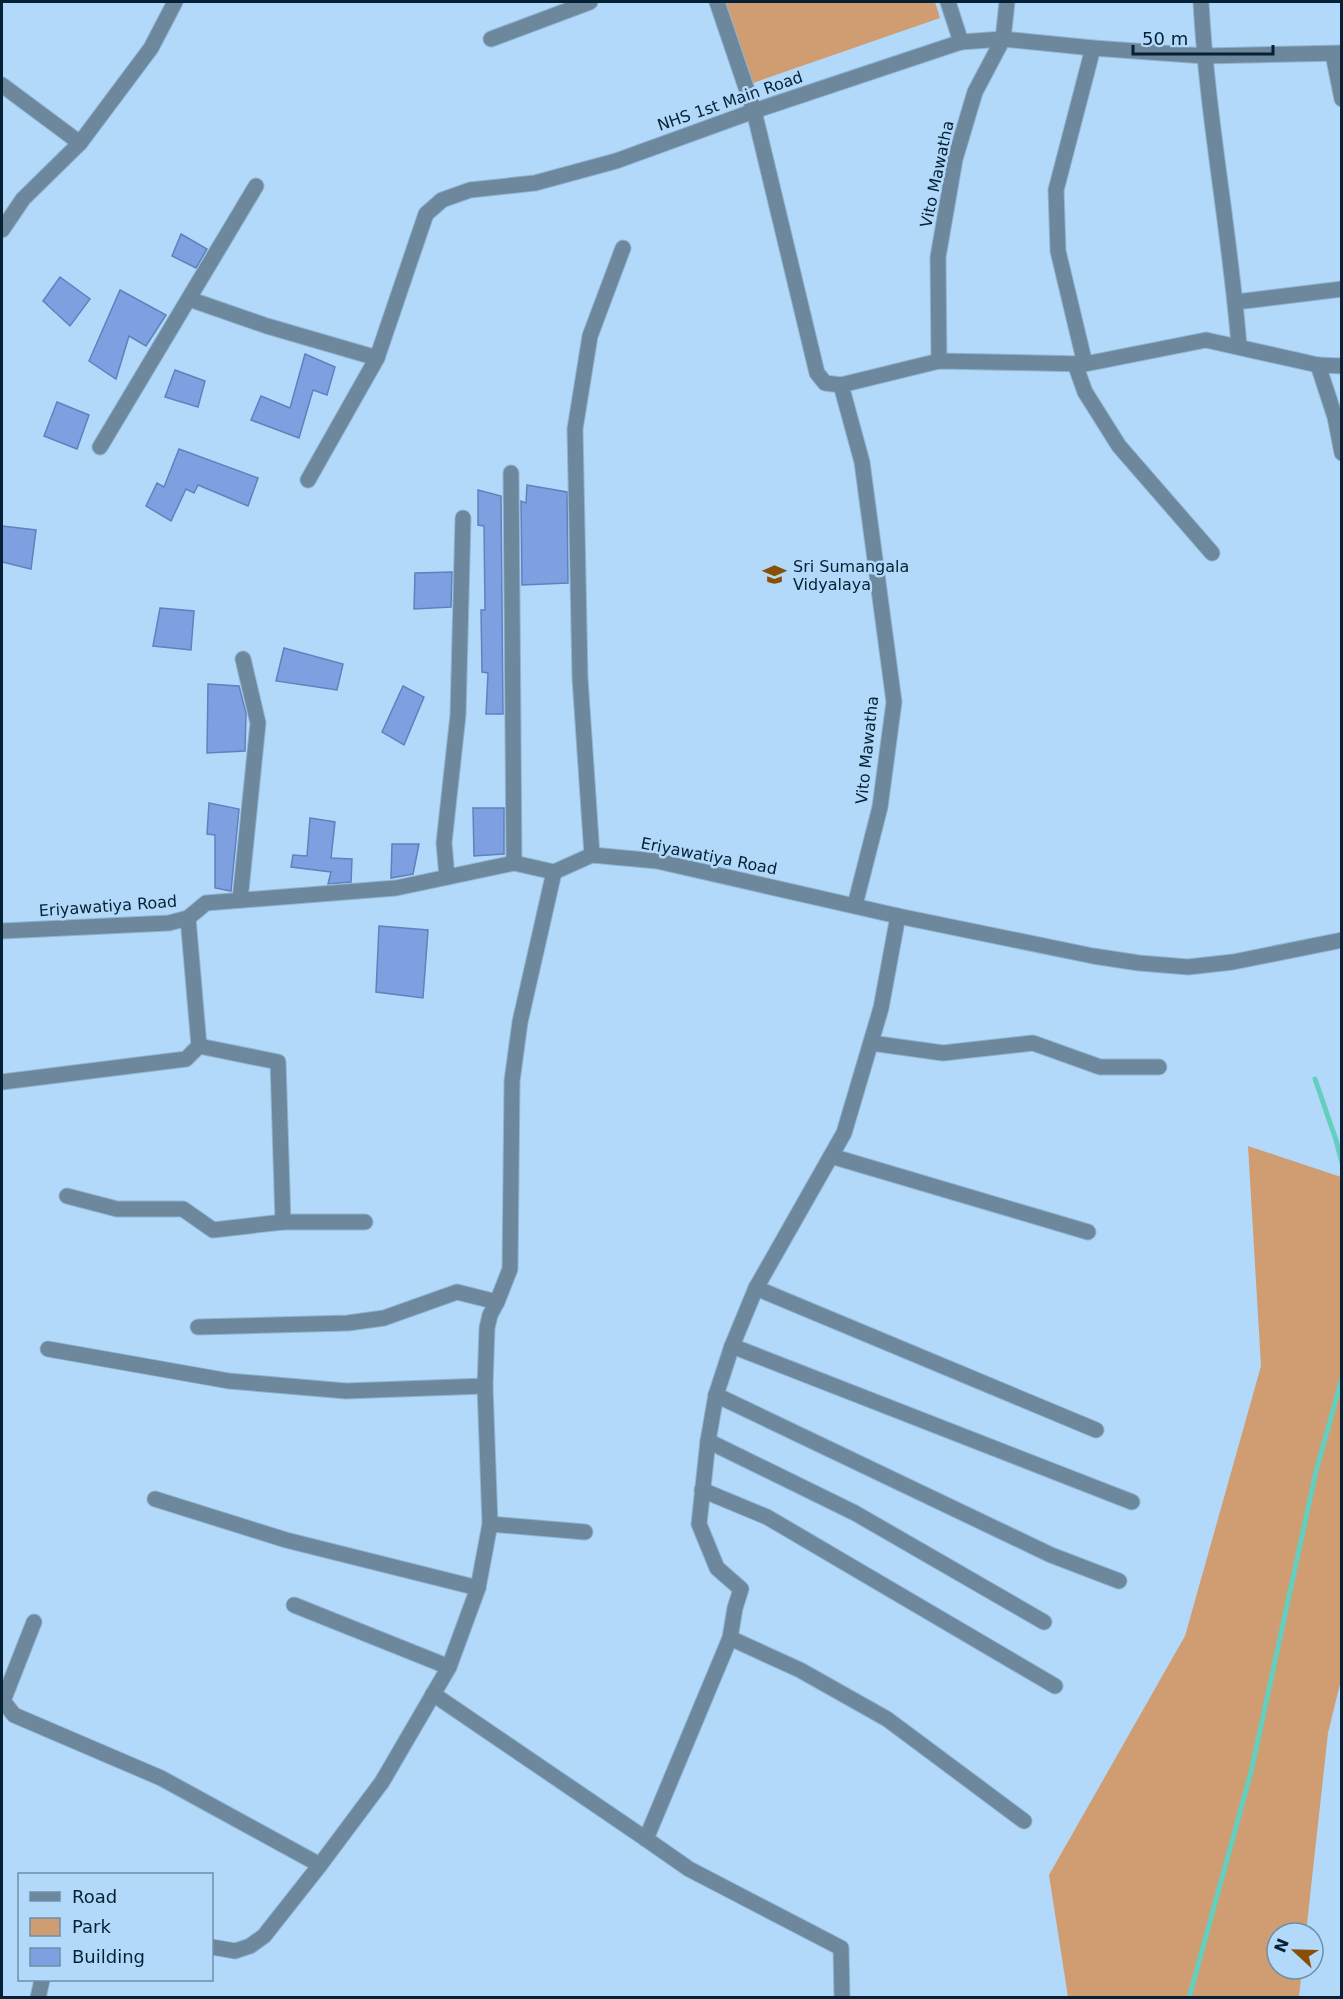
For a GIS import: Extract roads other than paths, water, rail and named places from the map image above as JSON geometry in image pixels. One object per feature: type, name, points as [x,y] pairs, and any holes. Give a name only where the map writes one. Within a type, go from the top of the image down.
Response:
[{"type":"street","points":[[2,230],[22,199],[80,143],[151,48],[175,2]]},
{"type":"street","points":[[491,39],[590,2]]},
{"type":"street","points":[[717,2],[754,111],[817,373],[825,383],[842,386],[939,361],[1080,364],[1206,340],[1318,365],[1341,366]]},
{"type":"street","points":[[948,2],[961,42]]},
{"type":"street","name":"Vito Mawatha","points":[[939,361],[938,258],[956,159],[975,92],[1003,39],[1007,2]]},
{"type":"street","points":[[1201,2],[1204,56],[1236,302],[1239,346]]},
{"type":"street","name":"NHS 1st Main Road","points":[[308,480],[377,358],[426,214],[442,200],[470,190],[535,183],[616,161],[754,111],[961,42],[1003,39],[1204,56],[1337,54]]},
{"type":"street","points":[[1093,48],[1056,190],[1058,250],[1085,392],[1119,446],[1212,553]]},
{"type":"street","points":[[1337,54],[1341,99]]},
{"type":"street","points":[[2,85],[80,143]]},
{"type":"street","points":[[100,447],[256,186]]},
{"type":"street","points":[[592,855],[580,678],[575,429],[590,336],[623,248]]},
{"type":"street","points":[[1236,302],[1341,289]]},
{"type":"street","points":[[189,298],[267,326],[377,358]]},
{"type":"street","points":[[1318,365],[1335,417],[1341,453]]},
{"type":"street","name":"Vito Mawatha","points":[[842,386],[862,462],[894,702],[880,807],[855,905]]},
{"type":"street","points":[[511,473],[514,863]]},
{"type":"street","points":[[447,877],[444,843],[458,715],[463,518]]},
{"type":"street","points":[[240,900],[258,723],[243,659]]},
{"type":"street","name":"Eriyawatiya Road","points":[[2,931],[169,923],[188,918],[206,903],[385,889],[514,863],[554,872],[592,855],[657,861],[898,916],[1093,956],[1188,967],[1233,962],[1341,940]]},
{"type":"street","points":[[213,1947],[235,1951],[250,1946],[264,1936],[382,1782],[449,1667],[478,1588],[490,1524],[485,1386],[487,1328],[490,1315],[510,1269],[512,1080],[520,1022],[554,872]]},
{"type":"street","points":[[646,1839],[730,1638],[741,1589],[717,1568],[699,1524],[708,1441],[716,1395],[732,1346],[756,1288],[844,1133],[881,1008],[898,916]]},
{"type":"street","points":[[2,1083],[186,1059],[199,1046],[188,918]]},
{"type":"street","points":[[871,1043],[943,1053],[1033,1043],[1100,1067],[1159,1067]]},
{"type":"street","points":[[199,1046],[278,1062],[283,1222]]},
{"type":"street","points":[[831,1156],[1088,1232]]},
{"type":"street","points":[[67,1196],[117,1209],[183,1209],[213,1230],[283,1222],[365,1222]]},
{"type":"street","points":[[756,1288],[1096,1430]]},
{"type":"street","points":[[198,1327],[348,1323],[384,1318],[457,1292],[497,1302]]},
{"type":"street","points":[[732,1346],[1132,1502]]},
{"type":"street","points":[[48,1349],[229,1381],[346,1391],[485,1386]]},
{"type":"street","points":[[716,1395],[1051,1555],[1119,1581]]},
{"type":"street","points":[[708,1441],[855,1513],[1044,1622]]},
{"type":"street","points":[[702,1490],[767,1516],[1055,1686]]},
{"type":"street","points":[[155,1499],[286,1540],[478,1588]]},
{"type":"street","points":[[490,1524],[585,1532]]},
{"type":"street","points":[[294,1605],[449,1667]]},
{"type":"street","points":[[34,1622],[3,1701],[14,1715],[161,1778],[320,1865]]},
{"type":"street","points":[[730,1638],[800,1670],[887,1719],[1024,1821]]},
{"type":"street","points":[[433,1694],[699,1875],[841,1947],[842,1998]]},
{"type":"street","points":[[38,1998],[42,1981]]},
{"type":"waterway","points":[[1315,1079],[1342,1163]]},
{"type":"waterway","points":[[1189,1998],[1251,1772],[1316,1471],[1342,1378]]},
{"type":"place","name":"Sri Sumangala Vidyalaya","points":[[775,575]]}]
